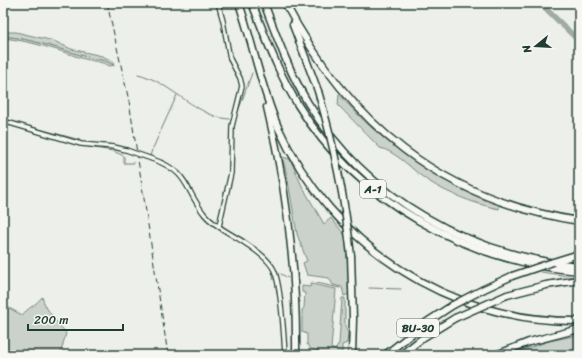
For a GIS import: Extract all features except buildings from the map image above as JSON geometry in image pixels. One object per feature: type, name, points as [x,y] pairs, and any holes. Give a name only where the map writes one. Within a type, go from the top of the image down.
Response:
[{"type":"highway","points":[[239,3],[272,112],[286,144],[316,192],[355,236],[380,256],[408,275],[451,297],[475,306],[509,314],[549,320],[579,321]]},
{"type":"highway","points":[[239,3],[271,125],[284,185],[294,271],[296,355]]},
{"type":"highway","name":"A-1","points":[[252,3],[279,71],[299,106],[323,139],[340,159],[375,191],[421,222],[467,244],[513,259],[579,271]]},
{"type":"highway","name":"A-1","points":[[264,3],[287,61],[314,112],[344,152],[384,189],[414,211],[471,240],[522,256],[579,266]]},
{"type":"highway","points":[[284,3],[302,46],[318,91],[332,140],[341,180],[351,256],[353,307],[352,355]]},
{"type":"highway","points":[[284,3],[306,41],[332,79],[360,111],[405,150],[444,176],[474,191],[525,210],[579,221]]},
{"type":"highway","name":"BU-30","points":[[385,355],[422,325],[453,305],[484,289],[512,276],[579,255]]},
{"type":"highway","name":"BU-30","points":[[401,355],[424,337],[455,318],[507,296],[546,285],[579,280]]},
{"type":"highway","points":[[496,355],[529,342],[579,329]]},
{"type":"street","points":[[218,3],[224,21],[230,59],[240,78],[242,86],[232,126],[231,173],[219,226]]},
{"type":"street","points":[[3,121],[81,144],[114,146],[165,164],[175,170],[185,181],[197,204],[205,215],[254,249],[274,270],[284,334],[285,355]]},
{"type":"shaded area","points":[[3,32],[16,32],[54,41],[71,49],[102,56],[113,61],[114,65],[110,66],[23,41],[3,38]]},
{"type":"shaded area","points":[[339,94],[373,129],[392,145],[432,172],[476,194],[499,203],[499,209],[468,200],[437,186],[420,175],[396,155],[380,148],[338,105]]},
{"type":"shaded area","points":[[282,157],[290,159],[302,186],[324,224],[331,218],[344,234],[347,242],[349,294],[344,296],[342,287],[333,285],[329,278],[307,275],[303,263],[307,261],[297,234],[287,175]]},
{"type":"shaded area","points":[[311,284],[336,289],[331,348],[335,350],[339,344],[342,298],[345,298],[345,327],[348,333],[347,343],[342,345],[342,355],[319,355],[319,351],[311,349],[307,344],[307,334],[302,332],[302,310],[304,308],[305,293],[302,292],[302,286],[310,287]]},
{"type":"shaded area","points":[[42,297],[49,312],[66,333],[60,355],[3,355],[3,299],[9,308],[22,315]]},
{"type":"shaded area","points":[[579,335],[579,355],[509,355],[549,341]]},
{"type":"waterway","points":[[540,3],[579,41]]},
{"type":"waterway","points":[[3,36],[37,42],[106,61],[114,66]]},
{"type":"waterway","points":[[236,117],[252,73]]},
{"type":"waterway","points":[[138,74],[162,84],[196,107],[208,113],[220,118],[232,119]]},
{"type":"waterway","points":[[153,148],[177,95]]},
{"type":"waterway","points":[[3,118],[17,123]]},
{"type":"waterway","points":[[24,125],[80,140]]},
{"type":"waterway","points":[[88,147],[113,151],[124,156],[124,163],[134,163]]},
{"type":"waterway","points":[[150,156],[152,150]]},
{"type":"waterway","points":[[541,272],[574,277]]},
{"type":"waterway","points":[[281,274],[288,278]]},
{"type":"waterway","points":[[312,282],[340,288]]},
{"type":"waterway","points":[[369,288],[401,289]]},
{"type":"waterway","points":[[574,318],[579,315]]},
{"type":"waterway","points":[[568,329],[575,326]]},
{"type":"railway","points":[[107,3],[129,101],[168,355]]}]
